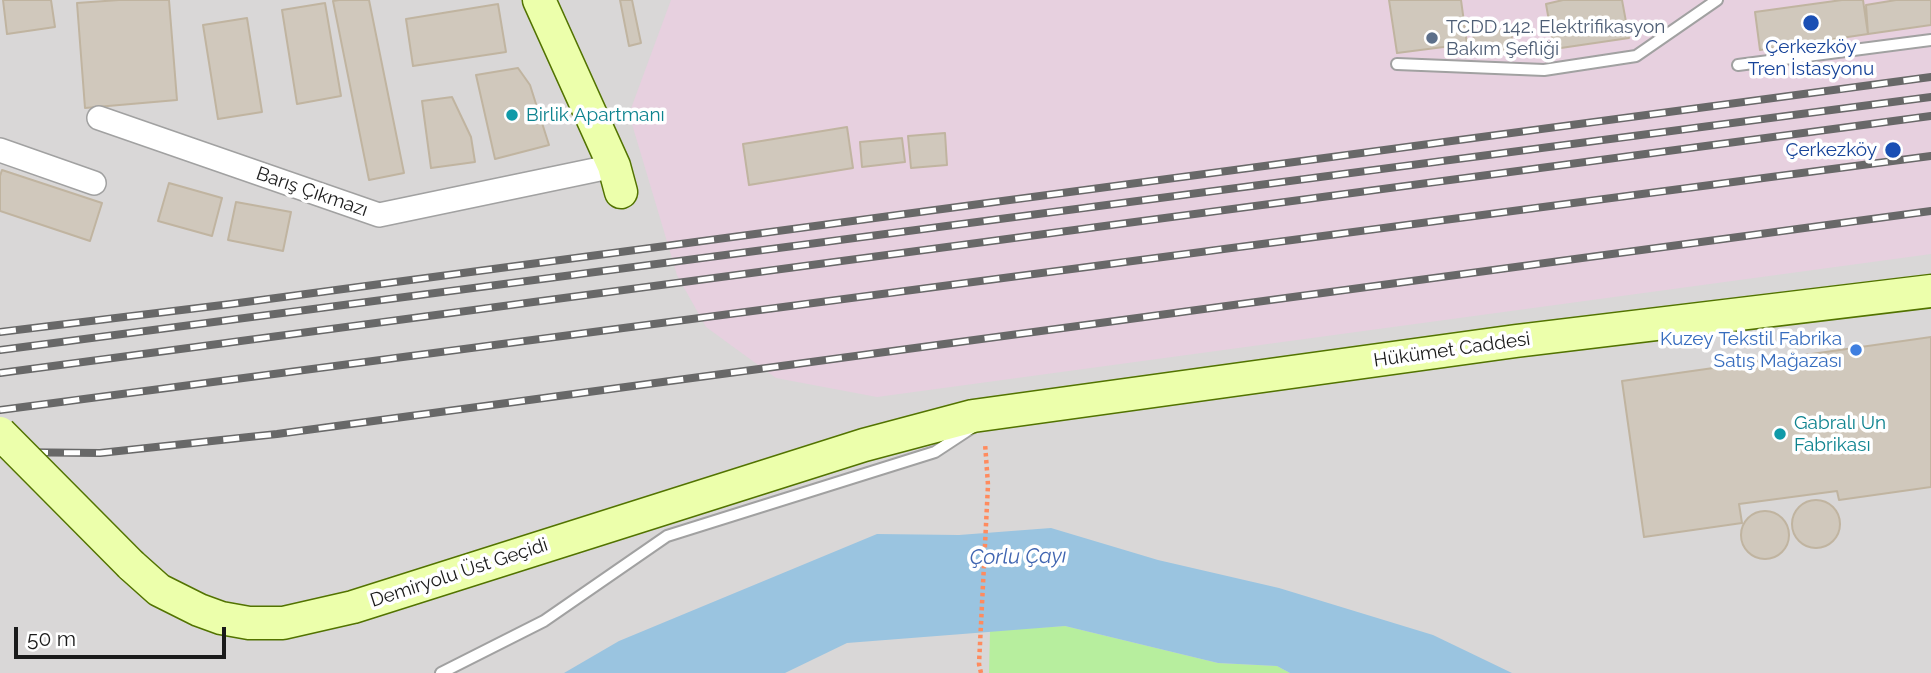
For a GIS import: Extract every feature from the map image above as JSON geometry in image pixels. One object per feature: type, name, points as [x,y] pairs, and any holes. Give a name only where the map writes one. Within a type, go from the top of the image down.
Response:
[{"type":"street","points":[[539,0],[617,179]]},
{"type":"street","name":"Barış Çıkmazı","points":[[99,118],[379,215],[617,179]]},
{"type":"street","points":[[0,150],[94,183]]},
{"type":"street","name":"Hükümet Caddesi","points":[[983,422],[1503,343],[1931,290]]},
{"type":"street","name":"Demiryolu Üst Geçidi","points":[[0,433],[159,590],[221,618],[283,623],[310,619],[353,607],[864,445],[983,422]]},
{"type":"lane","points":[[1397,64],[1544,69],[1636,56],[1717,0]]},
{"type":"lane","points":[[1738,65],[1931,40]]},
{"type":"lane","points":[[441,673],[544,621],[667,536],[935,452],[983,422]]},
{"type":"path","points":[[981,673],[979,664],[988,485],[983,422]]},
{"type":"shaded area","name":"Çerkezköy","points":[[0,0],[1931,0],[1931,673],[0,673]]},
{"type":"shaded area","points":[[671,0],[1931,0],[1931,254],[877,397],[776,378],[706,327],[677,275],[629,114]]},
{"type":"green space","points":[[1065,626],[1218,663],[1277,666],[1290,673],[989,673],[990,631]]},
{"type":"water","name":"Çorlu Çayı","points":[[1051,528],[1158,560],[1279,588],[1433,635],[1512,673],[1290,673],[1277,666],[1218,663],[1065,626],[847,643],[785,673],[564,673],[619,641],[877,534],[959,535]]},
{"type":"building","points":[[3,0],[51,0],[55,27],[7,34]]},
{"type":"building","points":[[169,0],[177,100],[85,108],[77,3]]},
{"type":"building","points":[[369,0],[404,173],[369,180],[333,1]]},
{"type":"building","points":[[620,0],[632,0],[641,43],[629,46]]},
{"type":"building","points":[[1389,0],[1461,0],[1467,44],[1397,53]]},
{"type":"building","points":[[1563,0],[1622,0],[1629,38],[1554,49],[1546,4]]},
{"type":"building","name":"Çerkezköy Tren İstasyonu","points":[[1842,0],[1863,0],[1868,34],[1760,50],[1755,12]]},
{"type":"building","points":[[1896,0],[1931,0],[1931,25],[1868,34],[1866,5]]},
{"type":"building","points":[[325,3],[341,96],[297,104],[282,10]]},
{"type":"building","points":[[498,4],[506,52],[413,66],[406,19]]},
{"type":"building","points":[[247,18],[262,112],[218,119],[203,25]]},
{"type":"building","points":[[1511,29],[1513,51],[1476,56],[1473,34]]},
{"type":"building","name":"Birlik Apartmanı","points":[[518,68],[530,85],[549,145],[495,159],[476,75]]},
{"type":"building","points":[[452,97],[471,137],[475,162],[431,168],[422,101]]},
{"type":"building","points":[[847,127],[853,168],[749,185],[743,144]]},
{"type":"building","points":[[945,133],[947,165],[911,168],[908,136]]},
{"type":"building","points":[[902,138],[905,162],[862,167],[860,142]]},
{"type":"building","points":[[2,170],[102,203],[90,241],[0,211]]},
{"type":"building","points":[[169,183],[222,198],[212,236],[158,221]]},
{"type":"building","points":[[236,202],[291,212],[283,251],[228,240]]},
{"type":"building","name":"Gabralı Un Fabrikası","points":[[1931,337],[1931,487],[1839,500],[1837,491],[1739,504],[1742,523],[1644,537],[1622,381]]},
{"type":"building","points":[[1816,500],[1833,507],[1840,524],[1833,541],[1816,548],[1799,541],[1792,524],[1799,507]]},
{"type":"building","points":[[1765,511],[1782,518],[1789,535],[1782,552],[1765,559],[1748,552],[1741,535],[1748,518]]},
{"type":"railway","points":[[0,332],[231,304],[1931,77]]},
{"type":"railway","points":[[0,350],[1931,97]]},
{"type":"railway","points":[[0,373],[1931,116]]},
{"type":"railway","points":[[0,410],[1931,156]]},
{"type":"railway","points":[[0,452],[100,453],[277,434],[1931,211]]},
{"type":"place","name":"Çerkezköy Tren İstasyonu","points":[[1811,23]]},
{"type":"place","name":"TCDD 142. Elektrifikasyon Bakım Şefliği","points":[[1432,38]]},
{"type":"place","name":"Birlik Apartmanı","points":[[512,115]]},
{"type":"place","name":"Çerkezköy","points":[[1893,150]]},
{"type":"place","name":"Kuzey Tekstil Fabrika Satış Mağazası","points":[[1856,350]]},
{"type":"place","name":"Gabralı Un Fabrikası","points":[[1780,434]]}]
